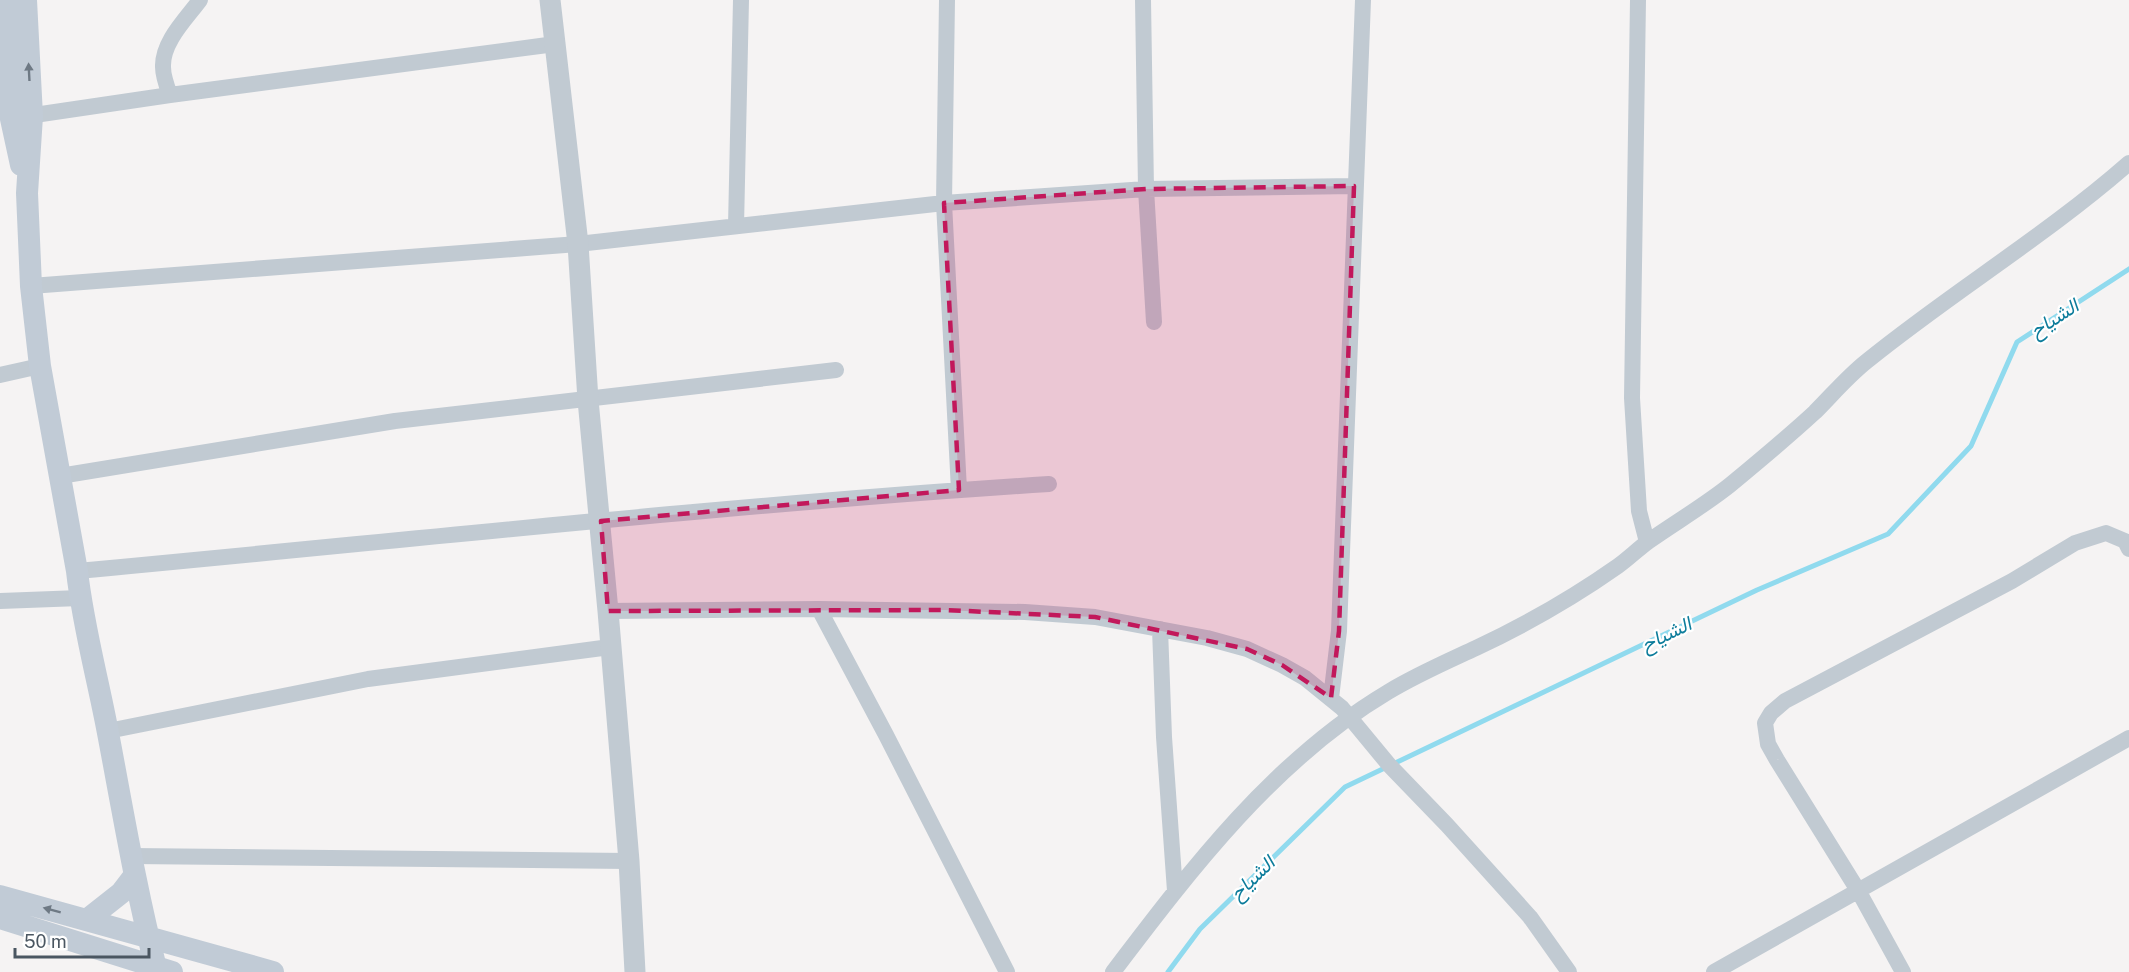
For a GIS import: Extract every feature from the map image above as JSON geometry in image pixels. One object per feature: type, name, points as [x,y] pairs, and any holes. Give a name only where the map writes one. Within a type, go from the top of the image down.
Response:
[{"type":"main road","points":[[6,0],[14,119],[27,193],[31,286],[40,366],[80,598],[108,731],[132,866],[148,938],[161,971]]},
{"type":"main road","points":[[14,119],[26,0]]},
{"type":"main road","points":[[88,919],[121,893],[132,866]]},
{"type":"main road","points":[[0,896],[273,972]]},
{"type":"main road","points":[[0,918],[161,971]]},
{"type":"street","points":[[170,95],[162,68],[165,54],[169,42],[200,0]]},
{"type":"street","points":[[550,0],[578,244],[588,400],[601,521],[629,861],[635,972]]},
{"type":"street","points":[[736,226],[741,0]]},
{"type":"street","points":[[947,0],[944,203],[959,490]]},
{"type":"street","points":[[1143,0],[1146,189],[1154,322]]},
{"type":"street","points":[[1331,698],[1339,631],[1354,186],[1363,0]]},
{"type":"street","points":[[1638,0],[1632,398],[1639,502],[1647,542]]},
{"type":"street","points":[[14,119],[170,95],[555,44]]},
{"type":"street","points":[[1113,972],[1175,891],[1228,829],[1287,769],[1350,718],[1385,693],[1433,666],[1476,648],[1545,611],[1617,566],[1647,542],[1727,487],[1813,414],[1864,364],[1923,317],[2081,202],[2129,163]]},
{"type":"street","points":[[31,286],[578,244],[944,203],[1146,189],[1354,186]]},
{"type":"street","points":[[0,375],[40,366]]},
{"type":"street","points":[[60,476],[395,421],[836,370]]},
{"type":"street","points":[[77,571],[601,521],[1049,484]]},
{"type":"street","points":[[1903,972],[1859,892],[1768,744],[1765,723],[1771,713],[1785,701],[2012,581],[2075,543],[2106,533],[2125,541],[2129,549]]},
{"type":"street","points":[[0,601],[80,598]]},
{"type":"street","points":[[608,611],[819,609],[1025,612],[1095,617],[1207,638],[1247,649],[1282,665],[1331,698],[1390,766],[1497,878],[1530,917],[1569,972]]},
{"type":"street","points":[[819,609],[892,746],[1007,972]]},
{"type":"street","points":[[1160,629],[1164,737],[1175,891]]},
{"type":"street","points":[[108,731],[369,679],[610,647]]},
{"type":"street","points":[[1714,972],[2129,738]]},
{"type":"street","points":[[132,866],[629,861]]},
{"type":"highlighted area","points":[[1354,186],[1339,631],[1331,698],[1282,665],[1247,649],[1095,617],[945,610],[608,611],[601,521],[959,490],[944,203],[1146,189]]},
{"type":"waterway","name":"الشياح","points":[[1168,972],[1200,929],[1345,787],[1757,590],[1888,534],[1971,446],[2017,342],[2129,269]]}]
